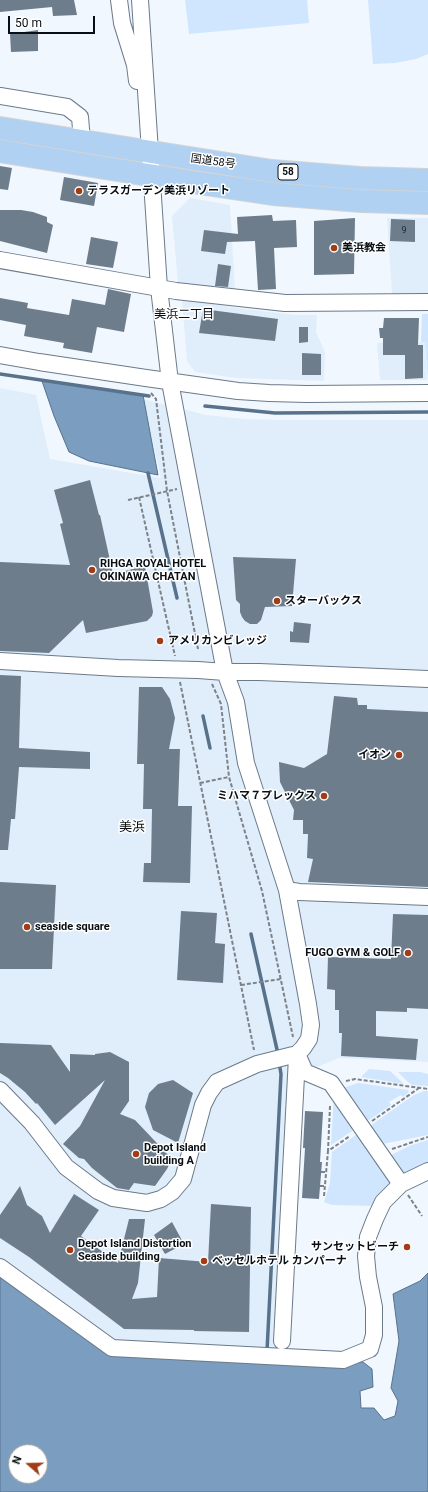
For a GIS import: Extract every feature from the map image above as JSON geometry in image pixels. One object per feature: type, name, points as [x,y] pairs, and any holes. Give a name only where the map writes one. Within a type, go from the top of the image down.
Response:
[{"type":"highway","name":"国道58号","points":[[0,128],[272,171],[360,178],[428,180]]},
{"type":"highway","name":"国道58号","points":[[0,151],[272,194],[361,201],[428,203]]},
{"type":"street","points":[[119,0],[122,23],[135,65],[138,88],[148,121]]},
{"type":"street","points":[[0,1090],[32,1123],[66,1167],[98,1191],[113,1198],[147,1203],[161,1199],[172,1192],[183,1179],[203,1105],[217,1082],[257,1064],[297,1054],[309,1039],[311,1025],[287,890],[246,763],[236,702],[225,672],[170,382],[159,288],[140,0]]},
{"type":"street","points":[[0,96],[67,107],[80,117],[82,141]]},
{"type":"street","points":[[0,260],[176,291],[286,303],[428,302]]},
{"type":"street","points":[[0,354],[39,362],[170,382],[269,393],[428,393]]},
{"type":"street","points":[[0,661],[225,672],[428,679]]},
{"type":"street","points":[[287,890],[300,892],[428,897]]},
{"type":"street","points":[[297,1054],[305,1072],[331,1083],[401,1184]]},
{"type":"street","points":[[281,1349],[297,1054]]},
{"type":"street","points":[[0,1267],[112,1348],[250,1356],[281,1349],[343,1360],[370,1349],[374,1335],[374,1306],[368,1277],[366,1256],[368,1237],[374,1219],[384,1202],[401,1184],[428,1171]]},
{"type":"path","points":[[150,391],[156,400],[167,491],[198,649]]},
{"type":"path","points":[[128,500],[163,492]]},
{"type":"path","points":[[139,497],[178,670],[257,1064]]},
{"type":"path","points":[[206,683],[212,684],[221,704],[230,777],[262,891],[297,1054]]},
{"type":"path","points":[[200,783],[230,777]]},
{"type":"path","points":[[241,985],[281,979]]},
{"type":"path","points":[[331,1083],[355,1079],[428,1089]]},
{"type":"path","points":[[380,1153],[428,1137]]},
{"type":"path","points":[[324,1196],[328,1151]]},
{"type":"path","points":[[321,1172],[326,1172]]},
{"type":"path","points":[[401,1184],[422,1216]]},
{"type":"path","points":[[320,1186],[325,1186]]},
{"type":"shaded area","points":[[185,0],[307,0],[309,23],[189,34]]},
{"type":"shaded area","points":[[368,0],[428,0],[428,54],[416,59],[395,63],[373,64]]},
{"type":"shaded area","points":[[190,198],[230,205],[235,292],[178,283],[172,216]]},
{"type":"shaded area","points":[[387,218],[428,218],[428,294],[392,294]]},
{"type":"shaded area","points":[[182,299],[244,309],[296,315],[317,315],[316,332],[325,352],[324,381],[237,378],[195,372],[187,361]]},
{"type":"shaded area","points":[[422,314],[428,314],[428,380],[425,342],[421,342]]},
{"type":"shaded area","points":[[425,342],[427,380],[380,380],[377,343]]},
{"type":"shaded area","points":[[42,381],[143,395],[158,475],[89,461],[69,452],[54,416]]},
{"type":"shaded area","name":"アメリカンビレッジ","points":[[0,388],[36,395],[50,459],[161,478],[143,399],[206,415],[245,419],[428,420],[428,1062],[339,1058],[305,1072],[286,1357],[110,1349],[0,1268]]},
{"type":"shaded area","points":[[369,1069],[390,1071],[404,1084],[361,1077]]},
{"type":"shaded area","points":[[398,1072],[420,1072],[428,1074],[428,1086],[412,1085]]},
{"type":"shaded area","points":[[358,1083],[408,1090],[409,1092],[403,1097],[401,1095],[389,1102],[391,1105],[369,1120],[366,1120],[343,1088]]},
{"type":"shaded area","points":[[428,1091],[428,1135],[382,1144],[370,1127],[414,1095]]},
{"type":"shaded area","points":[[334,1094],[354,1128],[352,1131],[331,1145]]},
{"type":"shaded area","points":[[358,1135],[391,1181],[391,1186],[375,1206],[332,1205],[324,1202],[330,1183],[332,1152]]},
{"type":"shaded area","points":[[428,1140],[428,1166],[407,1174],[402,1174],[389,1156],[409,1146]]},
{"type":"shaded area","points":[[0,1273],[113,1355],[363,1362],[372,1369],[373,1387],[360,1391],[361,1408],[374,1408],[384,1420],[395,1416],[398,1401],[391,1388],[399,1341],[393,1294],[420,1281],[428,1273],[428,1492],[0,1492]]},
{"type":"building","points":[[0,0],[74,0],[77,15],[53,16],[52,7],[0,12]]},
{"type":"building","points":[[38,30],[38,51],[11,52],[10,34]]},
{"type":"building","points":[[0,166],[12,168],[8,190],[0,189]]},
{"type":"building","name":"テラスガーデン美浜リゾート","points":[[64,177],[98,183],[94,206],[60,200]]},
{"type":"building","points":[[0,210],[21,210],[47,217],[47,222],[53,225],[47,253],[0,241]]},
{"type":"building","points":[[272,215],[273,221],[296,220],[297,247],[274,248],[276,289],[258,290],[255,241],[227,242],[225,254],[201,251],[204,230],[238,234],[237,217]]},
{"type":"building","name":"美浜教会","points":[[355,218],[354,274],[314,275],[314,221]]},
{"type":"building","points":[[391,219],[415,220],[415,242],[390,241]]},
{"type":"building","points":[[91,237],[118,242],[113,268],[86,264]]},
{"type":"building","points":[[218,264],[231,266],[228,287],[215,286]]},
{"type":"building","points":[[108,289],[131,294],[124,332],[97,327],[92,353],[63,348],[64,343],[24,336],[26,325],[0,320],[0,298],[28,303],[27,308],[69,315],[72,299],[105,305]]},
{"type":"building","points":[[203,309],[278,319],[275,341],[199,333]]},
{"type":"building","points":[[384,318],[419,318],[418,345],[423,345],[423,378],[405,379],[405,355],[383,355],[383,338],[380,338],[379,328],[383,328]]},
{"type":"building","points":[[299,327],[308,327],[308,342],[299,343]]},
{"type":"building","points":[[302,353],[321,354],[321,375],[302,375]]},
{"type":"building","points":[[90,480],[100,515],[113,574],[145,566],[153,612],[152,616],[147,621],[86,633],[83,620],[49,653],[0,651],[0,562],[70,565],[60,524],[63,523],[54,490]]},
{"type":"building","points":[[233,557],[296,559],[292,606],[265,607],[261,620],[257,624],[250,624],[245,621],[240,612],[240,604],[236,600]]},
{"type":"building","points":[[294,622],[311,624],[309,643],[290,642],[290,631],[293,632]]},
{"type":"building","points":[[0,675],[21,676],[19,748],[90,752],[90,769],[19,767],[15,819],[11,819],[8,850],[0,850]]},
{"type":"building","points":[[139,687],[162,687],[170,699],[175,718],[169,749],[180,749],[178,806],[192,806],[190,883],[143,882],[144,863],[151,863],[152,809],[143,809],[144,764],[137,764]]},
{"type":"building","points":[[334,696],[357,698],[358,705],[367,705],[367,709],[428,712],[428,887],[308,882],[313,859],[307,858],[308,834],[303,834],[303,820],[293,820],[294,810],[280,782],[279,762],[304,768],[327,754]]},
{"type":"building","name":"seaside square","points":[[0,882],[56,885],[52,969],[0,969]]},
{"type":"building","points":[[181,911],[217,913],[215,943],[225,944],[223,983],[177,980]]},
{"type":"building","points":[[393,914],[428,915],[428,1009],[407,1008],[407,1012],[376,1011],[376,1036],[418,1039],[416,1060],[341,1056],[342,1033],[339,1033],[339,1010],[335,1010],[335,990],[327,989],[328,957],[391,959]]},
{"type":"building","points":[[0,1043],[51,1045],[70,1072],[70,1054],[95,1055],[110,1052],[129,1062],[129,1101],[120,1114],[135,1120],[172,1159],[155,1186],[134,1183],[129,1190],[117,1188],[92,1168],[84,1159],[79,1158],[63,1144],[80,1126],[105,1080],[55,1125],[37,1103],[36,1104],[25,1092],[0,1073]]},
{"type":"building","points":[[173,1080],[193,1093],[178,1143],[153,1130],[145,1107],[149,1093],[158,1084]]},
{"type":"building","points":[[305,1111],[323,1112],[320,1162],[322,1162],[319,1199],[302,1198],[305,1148],[303,1148]]},
{"type":"building","points":[[20,1186],[27,1205],[42,1216],[50,1233],[74,1194],[99,1210],[81,1236],[118,1263],[129,1219],[145,1219],[138,1283],[132,1299],[157,1297],[159,1258],[208,1262],[211,1204],[251,1207],[249,1332],[124,1329],[29,1257],[0,1238],[0,1215]]},
{"type":"building","points":[[172,1222],[184,1244],[165,1254],[154,1235]]},
{"type":"waterway","points":[[0,374],[149,396]]},
{"type":"waterway","points":[[205,406],[275,413],[428,412]]},
{"type":"waterway","points":[[148,473],[177,598]]},
{"type":"waterway","points":[[203,716],[210,748]]},
{"type":"waterway","points":[[251,934],[278,1054]]},
{"type":"waterway","points":[[267,1351],[281,1074],[279,1062]]},
{"type":"place","name":"テラスガーデン美浜リゾート","points":[[79,191]]},
{"type":"place","name":"美浜教会","points":[[334,248]]},
{"type":"place","name":"RIHGA ROYAL HOTEL OKINAWA CHATAN","points":[[92,570]]},
{"type":"place","name":"スターバックス","points":[[277,601]]},
{"type":"place","name":"アメリカンビレッジ","points":[[160,641]]},
{"type":"place","name":"イオン","points":[[399,755]]},
{"type":"place","name":"ミハマ７プレックス","points":[[324,796]]},
{"type":"place","name":"seaside square","points":[[27,927]]},
{"type":"place","name":"FUGO GYM & GOLF","points":[[408,953]]},
{"type":"place","name":"Depot Island building A","points":[[136,1154]]},
{"type":"place","name":"サンセットビーチ","points":[[407,1247]]},
{"type":"place","name":"Depot Island Distortion Seaside building","points":[[70,1250]]},
{"type":"place","name":"ベッセルホテル カンパーナ","points":[[204,1261]]},
{"type":"district","name":"美浜二丁目","points":[[184,315]]},
{"type":"district","name":"美浜","points":[[132,828]]}]
